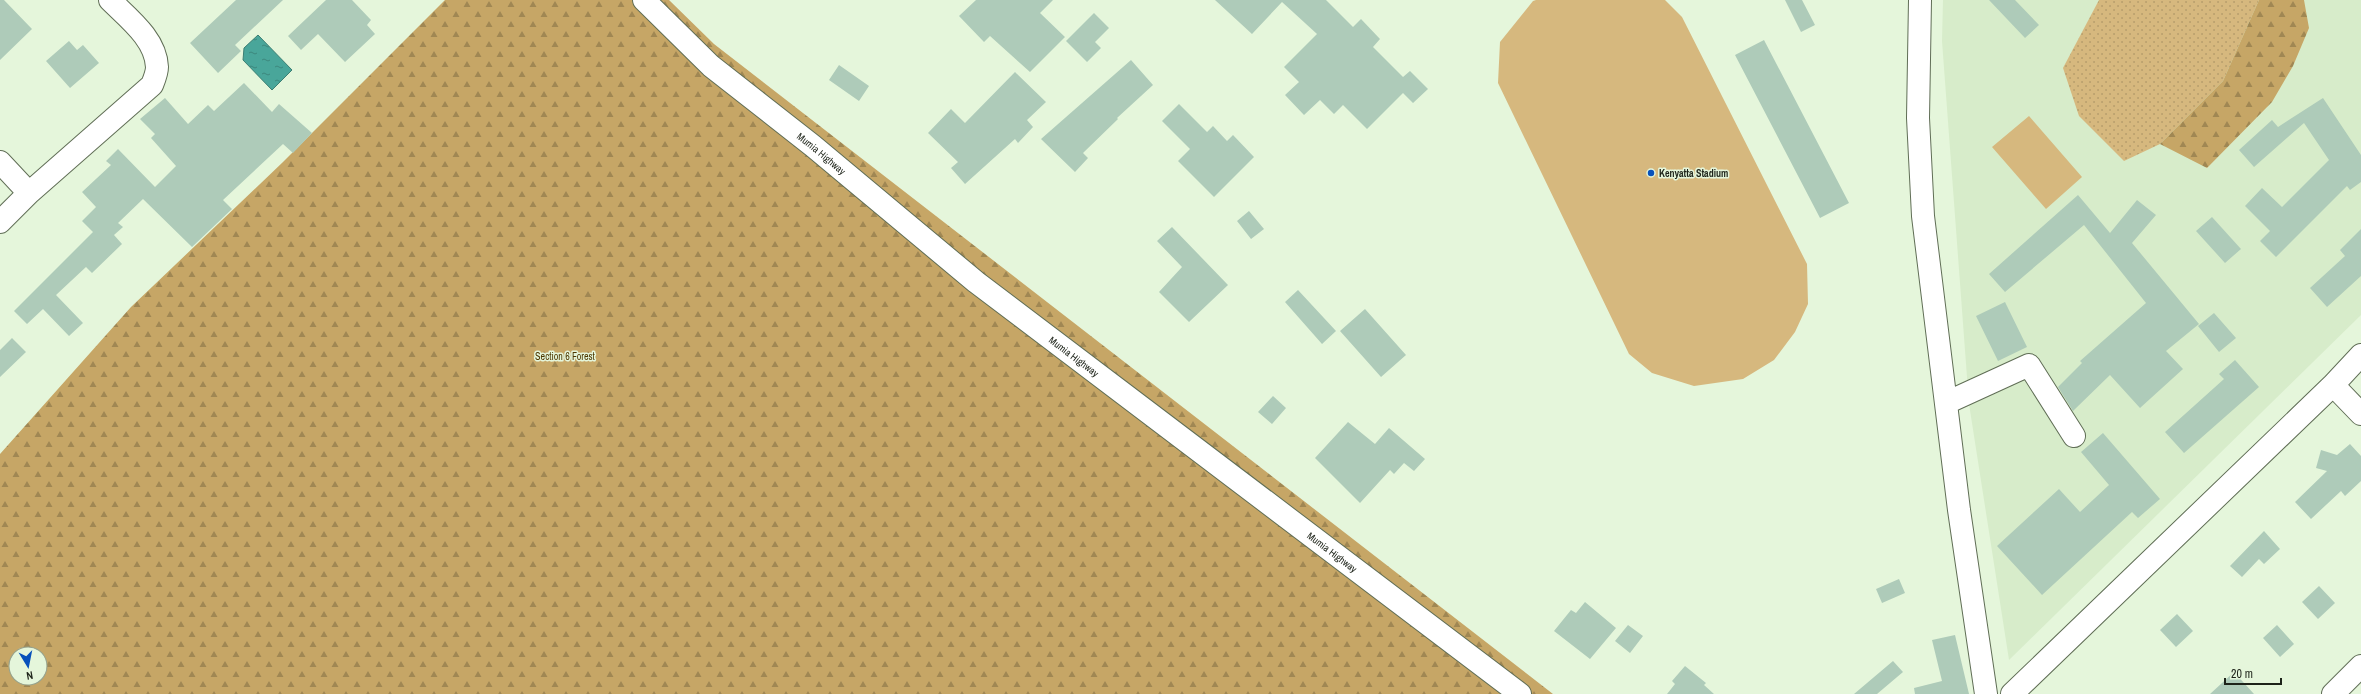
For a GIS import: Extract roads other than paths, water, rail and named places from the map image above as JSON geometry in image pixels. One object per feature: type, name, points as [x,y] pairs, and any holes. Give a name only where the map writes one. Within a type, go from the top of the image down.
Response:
[{"type":"main road","points":[[0,222],[29,193],[152,85],[157,68],[155,52],[146,37],[110,0]]},
{"type":"main road","name":"Mumia Highway","points":[[644,0],[711,66],[813,146],[976,282],[1520,694]]},
{"type":"main road","points":[[1920,0],[1918,118],[1923,216],[1946,404],[1986,694]]},
{"type":"main road","points":[[0,162],[29,193]]},
{"type":"main road","points":[[2012,694],[2333,385],[2361,356]]},
{"type":"main road","points":[[1946,404],[2029,365],[2074,436]]},
{"type":"main road","points":[[2333,385],[2361,414]]},
{"type":"main road","points":[[2334,694],[2361,666]]},
{"type":"water","points":[[258,35],[292,70],[272,90],[243,60],[244,48]]},
{"type":"place","name":"Kenyatta Stadium","points":[[1651,173]]},
{"type":"park label","name":"Section 6 Forest","points":[[565,356]]}]
